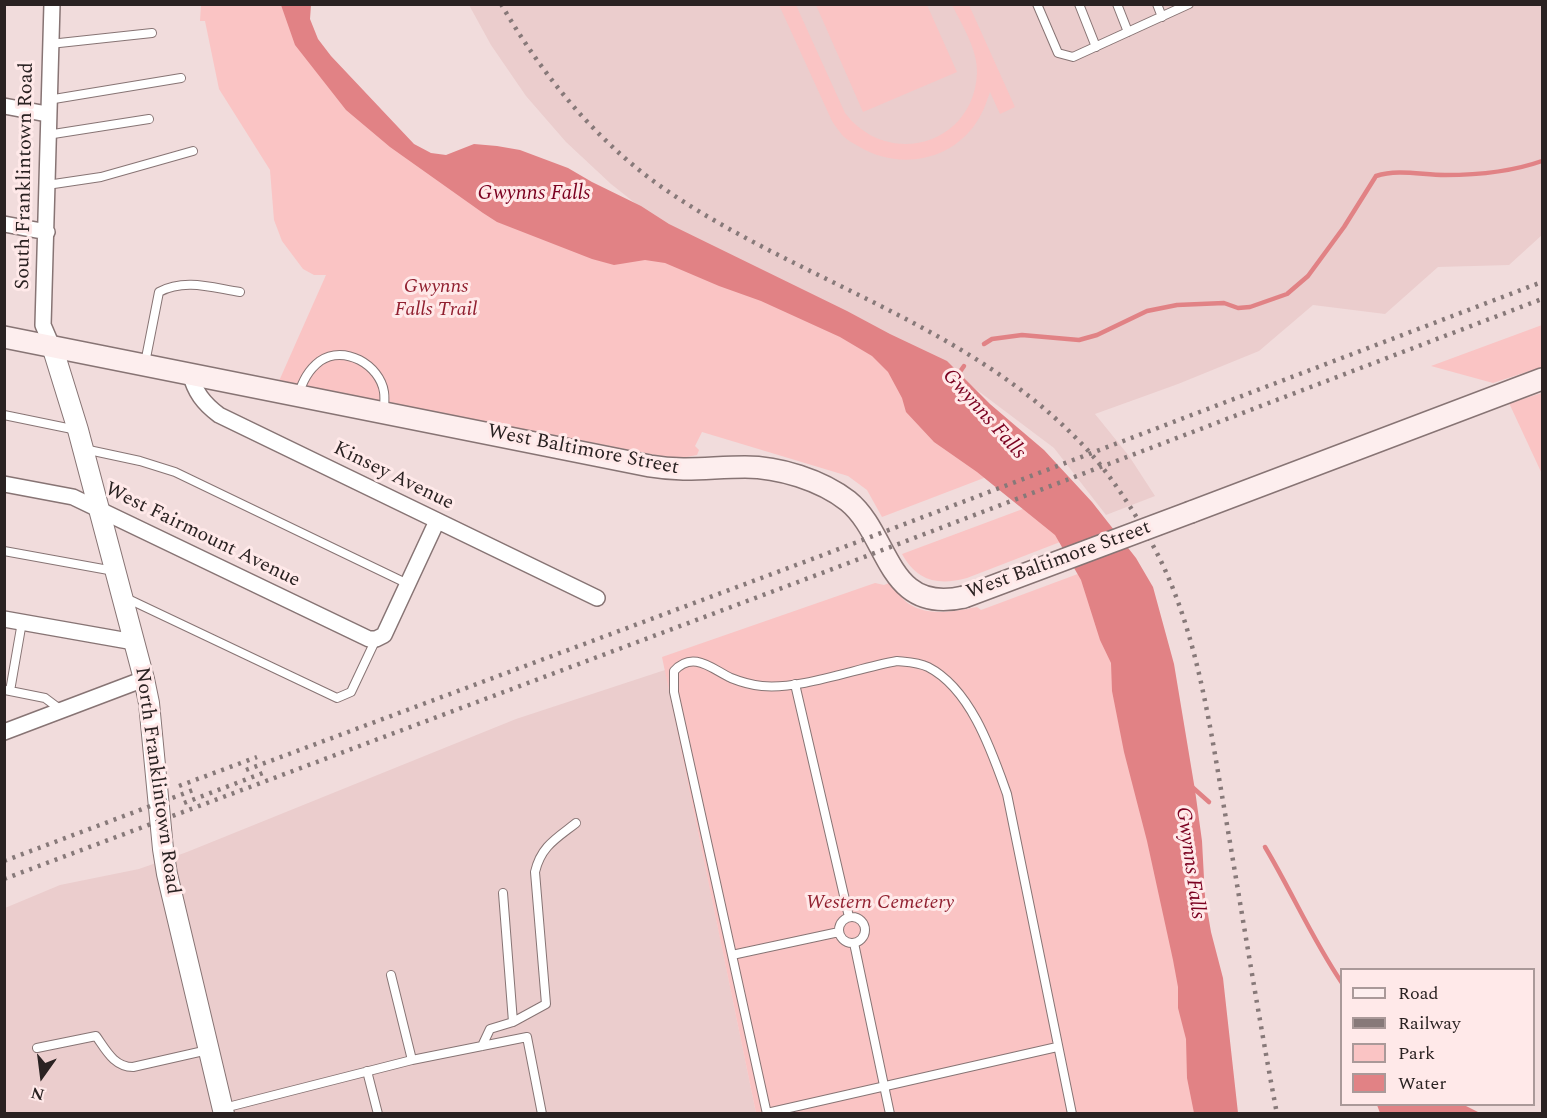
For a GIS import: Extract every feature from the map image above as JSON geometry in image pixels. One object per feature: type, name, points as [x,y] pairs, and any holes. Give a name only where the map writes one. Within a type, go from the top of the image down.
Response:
[{"type":"main road","name":"West Baltimore Street","points":[[4,337],[675,470],[748,467],[795,476],[834,491],[850,502],[864,520],[892,569],[908,587],[922,595],[936,599],[964,597],[1542,379]]},
{"type":"street","name":"South Franklintown Road","points":[[52,4],[43,325],[52,346]]},
{"type":"street","points":[[4,106],[48,107]]},
{"type":"street","points":[[4,224],[47,232]]},
{"type":"street","name":"North Franklintown Road","points":[[52,346],[81,439],[144,679],[149,703],[163,849],[171,894],[223,1111]]},
{"type":"street","name":"Kinsey Avenue","points":[[190,373],[194,389],[200,399],[219,415],[597,598]]},
{"type":"street","name":"West Fairmount Avenue","points":[[4,484],[73,497],[369,639],[376,639]]},
{"type":"street","points":[[376,639],[384,635],[437,521]]},
{"type":"street","points":[[10,618],[134,642]]},
{"type":"street","points":[[4,732],[144,679]]},
{"type":"lane","points":[[1037,4],[1058,53],[1073,57],[1190,4]]},
{"type":"lane","points":[[1079,4],[1096,47]]},
{"type":"lane","points":[[1117,4],[1128,32]]},
{"type":"lane","points":[[1157,4],[1162,17]]},
{"type":"lane","points":[[50,44],[152,33]]},
{"type":"lane","points":[[48,107],[181,78]]},
{"type":"lane","points":[[47,135],[149,119]]},
{"type":"lane","points":[[47,185],[101,177],[193,151]]},
{"type":"lane","points":[[145,364],[159,292],[188,283],[240,292]]},
{"type":"lane","points":[[298,395],[304,377],[322,360],[338,354],[357,359],[370,366],[380,379],[385,393],[384,412]]},
{"type":"lane","points":[[4,416],[81,439],[175,472],[408,584]]},
{"type":"lane","points":[[4,551],[116,572]]},
{"type":"lane","points":[[122,596],[337,698],[351,692],[376,639]]},
{"type":"lane","points":[[10,618],[7,691],[45,698],[62,711]]},
{"type":"lane","points":[[1057,1047],[767,1113],[674,692],[674,670],[680,664],[697,661],[748,684],[764,687],[795,684],[897,661],[913,662],[928,667],[958,692],[974,715],[1007,794],[1072,1113]]},
{"type":"lane","points":[[795,684],[849,917]]},
{"type":"lane","points":[[482,1046],[490,1029],[513,1022],[546,1004],[536,872],[539,858],[549,844],[576,823]]},
{"type":"lane","points":[[503,893],[513,1022]]},
{"type":"lane","points":[[849,917],[856,917],[865,927],[860,940],[854,943],[847,942],[839,932],[839,926],[849,917]]},
{"type":"lane","points":[[732,955],[839,932]]},
{"type":"lane","points":[[854,943],[890,1113]]},
{"type":"lane","points":[[391,975],[412,1060]]},
{"type":"lane","points":[[37,1048],[96,1036],[116,1062],[123,1067],[133,1067],[209,1050]]},
{"type":"lane","points":[[223,1111],[412,1060],[527,1037],[542,1113]]},
{"type":"lane","points":[[367,1071],[378,1113]]},
{"type":"shaded area","points":[[469,5],[1542,5],[1542,235],[1509,265],[1438,267],[1385,314],[1313,305],[1259,351],[1095,414],[1129,456],[1155,496],[1106,515],[1054,448],[953,372],[659,222],[611,184],[566,142],[526,96],[491,45]]},
{"type":"shaded area","points":[[665,670],[756,1113],[5,1114],[5,908],[60,885],[139,869],[187,852],[516,719]]},
{"type":"green space","name":"Gwynns Falls Trail","points":[[201,5],[297,5],[312,49],[436,171],[674,248],[846,325],[1010,468],[882,517],[867,490],[848,476],[702,432],[695,446],[699,450],[697,455],[676,459],[279,381],[326,275],[314,275],[303,269],[282,241],[274,220],[270,170],[219,89],[205,21],[200,21]]},
{"type":"green space","points":[[779,5],[796,5],[845,113],[863,130],[883,140],[905,144],[926,141],[945,132],[961,118],[972,98],[977,64],[969,38],[952,5],[969,5],[1015,107],[1000,114],[990,92],[984,109],[974,126],[950,148],[921,158],[905,160],[873,154],[846,139],[833,123]]},
{"type":"green space","points":[[816,5],[927,5],[957,72],[863,112]]},
{"type":"green space","points":[[1542,325],[1542,367],[1493,383],[1431,366]]},
{"type":"green space","points":[[1542,393],[1542,474],[1509,403]]},
{"type":"green space","points":[[1063,494],[1086,532],[967,578],[947,581],[929,579],[914,570],[902,554]]},
{"type":"green space","name":"Western Cemetery","points":[[1110,562],[1222,1113],[756,1113],[662,657],[875,583],[884,585],[889,583],[909,604],[925,611],[942,612],[977,607],[981,610]]},
{"type":"water","name":"Gwynns Falls","points":[[281,5],[311,5],[310,19],[318,39],[331,56],[414,144],[431,153],[446,155],[474,144],[497,146],[520,150],[568,168],[641,206],[669,224],[947,361],[990,404],[1044,450],[1092,502],[1136,558],[1153,587],[1174,664],[1202,841],[1205,897],[1223,978],[1238,1113],[1194,1113],[1187,1078],[1186,1039],[1178,1008],[1178,987],[1147,841],[1124,752],[1112,691],[1111,663],[1100,640],[1081,580],[1055,535],[977,472],[934,442],[906,412],[902,398],[888,372],[872,356],[840,337],[761,301],[665,263],[645,260],[614,265],[592,259],[497,222],[483,213],[390,147],[346,110],[295,45]]},
{"type":"water","points":[[1377,1106],[1466,1106],[1480,1113],[1380,1113]]},
{"type":"waterway","points":[[984,344],[992,339],[1022,335],[1079,340],[1097,335],[1147,311],[1177,305],[1224,303],[1238,308],[1250,307],[1287,294],[1308,276],[1344,227],[1376,176],[1401,173],[1445,175],[1482,173],[1518,168],[1542,161]]},
{"type":"waterway","points":[[957,376],[964,366]]},
{"type":"waterway","points":[[1191,786],[1209,802]]},
{"type":"waterway","points":[[1265,847],[1321,950],[1340,980]]},
{"type":"railway","points":[[501,4],[534,56],[572,105],[593,128],[638,169],[663,188],[714,220],[768,250],[877,304],[983,364],[1033,399],[1078,440],[1117,488],[1150,540],[1166,572],[1179,604],[1199,673],[1277,1114]]},
{"type":"railway","points":[[246,770],[823,555],[1542,282]]},
{"type":"railway","points":[[4,879],[830,570],[1542,299]]},
{"type":"railway","points":[[179,786],[257,757]]},
{"type":"railway","points":[[184,803],[263,773]]},
{"type":"railway","points":[[4,861],[196,789]]}]
